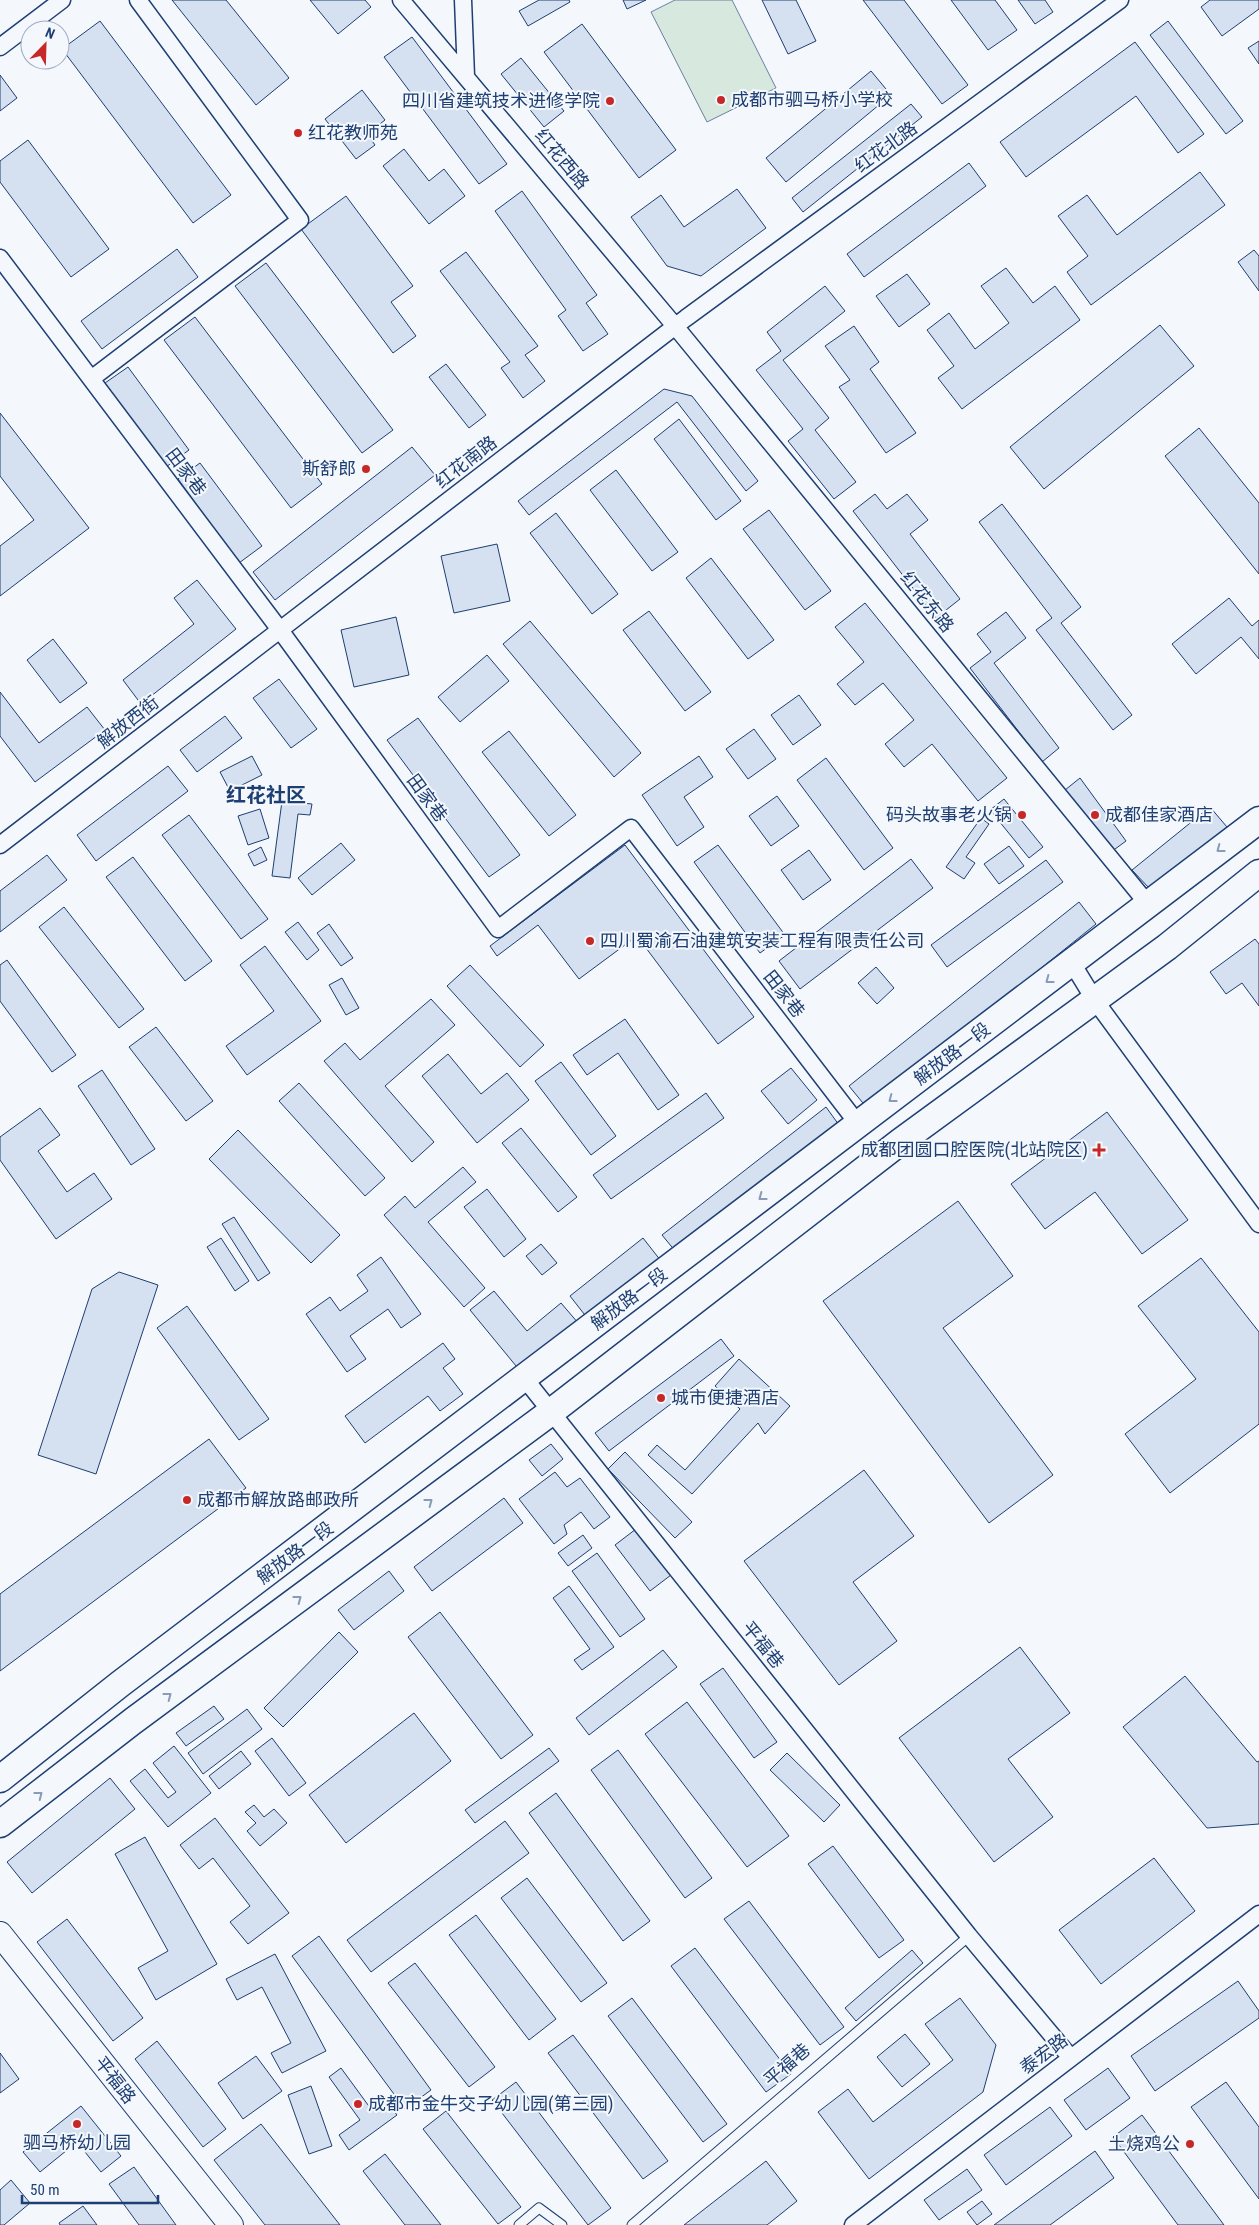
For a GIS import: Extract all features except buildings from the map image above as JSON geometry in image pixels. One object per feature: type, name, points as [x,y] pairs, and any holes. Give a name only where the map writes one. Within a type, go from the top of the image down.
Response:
[{"type":"main road","name":"解放路一段","points":[[0,1778],[128,1678],[525,1379],[1072,963],[1147,903],[1259,820]]},
{"type":"main road","points":[[0,1824],[133,1721],[551,1412],[900,1142],[1167,947],[1259,873]]},
{"type":"street","points":[[0,47],[62,0]]},
{"type":"street","points":[[91,379],[300,220],[138,0]]},
{"type":"street","name":"红花西路","points":[[401,0],[675,326]]},
{"type":"street","points":[[463,0],[466,76]]},
{"type":"street","name":"红花北路","points":[[675,326],[1120,0]]},
{"type":"street","name":"田家巷","points":[[0,258],[280,630],[498,930],[631,828],[858,1124]]},
{"type":"street","name":"红花南路","points":[[280,630],[675,326]]},
{"type":"street","name":"红花东路","points":[[675,326],[1147,903]]},
{"type":"street","name":"解放西街","points":[[0,845],[280,630]]},
{"type":"street","points":[[1072,963],[1094,999],[1259,1224]]},
{"type":"street","name":"平福巷","points":[[525,1379],[969,1936],[1071,2058]]},
{"type":"street","name":"泰宏路","points":[[853,2225],[1259,1914]]},
{"type":"street","name":"平福路","points":[[0,1934],[231,2225]]},
{"type":"lane","name":"平福巷","points":[[632,2225],[969,1936]]},
{"type":"lane","points":[[519,2225],[539,2208],[562,2225]]},
{"type":"shaded area","points":[[675,0],[732,0],[776,88],[707,122],[651,12]]},
{"type":"place","name":"成都市驷马桥小学校","points":[[721,100]]},
{"type":"place","name":"四川省建筑技术进修学院","points":[[610,101]]},
{"type":"place","name":"红花教师苑","points":[[298,133]]},
{"type":"place","name":"斯舒郎","points":[[366,469]]},
{"type":"place","name":"码头故事老火锅","points":[[1022,815]]},
{"type":"place","name":"成都佳家酒店","points":[[1095,815]]},
{"type":"place","name":"四川蜀渝石油建筑安装工程有限责任公司","points":[[590,941]]},
{"type":"place","name":"成都团圆口腔医院(北站院区)","points":[[1099,1150]]},
{"type":"place","name":"城市便捷酒店","points":[[661,1398]]},
{"type":"place","name":"成都市解放路邮政所","points":[[187,1500]]},
{"type":"place","name":"成都市金牛交子幼儿园(第三园)","points":[[358,2104]]},
{"type":"place","name":"驷马桥幼儿园","points":[[77,2124]]},
{"type":"place","name":"土烧鸡公","points":[[1190,2144]]},
{"type":"district","name":"红花社区","points":[[266,795]]}]
